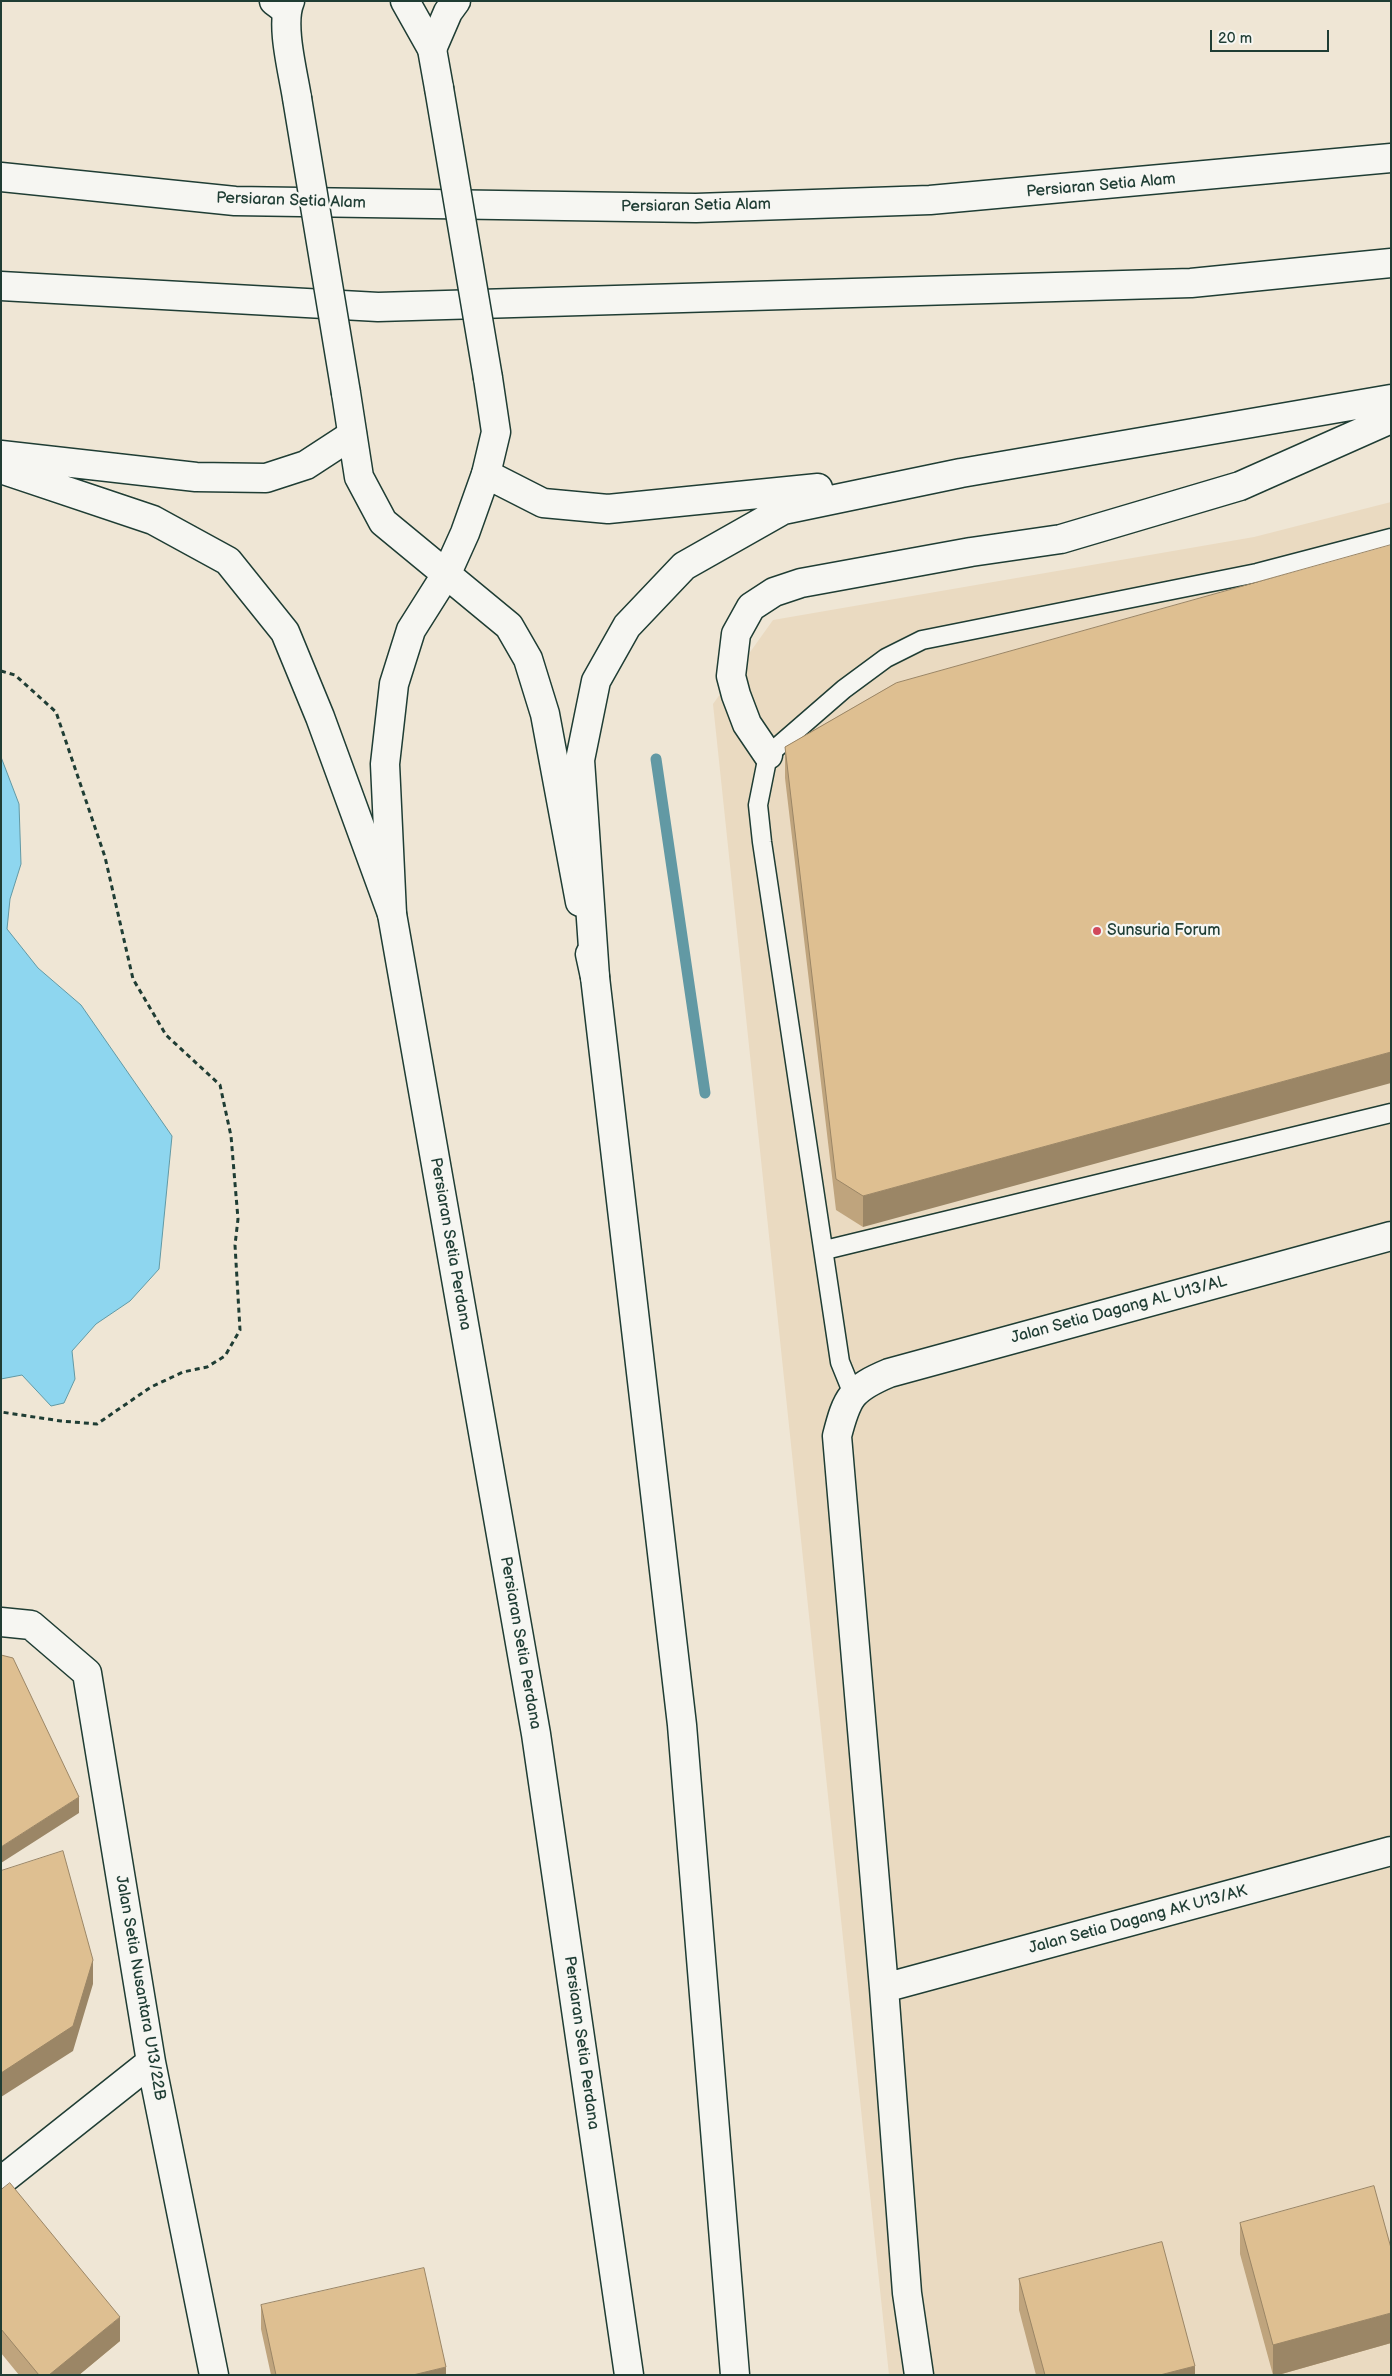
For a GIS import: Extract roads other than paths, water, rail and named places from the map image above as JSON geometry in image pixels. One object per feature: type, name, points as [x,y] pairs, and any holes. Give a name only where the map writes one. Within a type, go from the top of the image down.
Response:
[{"type":"main road","points":[[392,914],[385,764],[394,684],[410,630],[447,573],[465,533],[486,474],[496,432],[432,49],[405,1]]},
{"type":"main road","points":[[432,49],[448,12],[456,1]]},
{"type":"main road","points":[[283,4],[289,52],[359,477],[383,522],[509,626],[528,659],[545,714],[595,978]]},
{"type":"main road","name":"Persiaran Setia Alam","points":[[1,177],[235,201],[696,208],[930,200],[1391,158]]},
{"type":"main road","points":[[1,286],[378,308],[1192,283],[1391,263]]},
{"type":"main road","points":[[735,2375],[682,1725],[595,978],[580,760],[596,681],[627,626],[684,566],[783,510],[961,473],[1391,399]]},
{"type":"main road","points":[[768,755],[747,724],[736,696],[731,676],[736,634],[751,607],[774,592],[801,583],[1060,538],[1240,486],[1391,419]]},
{"type":"main road","points":[[1,455],[196,477],[266,478],[306,465],[352,434]]},
{"type":"main road","points":[[1,469],[153,520],[228,561],[285,632],[320,717],[392,914]]},
{"type":"main road","points":[[486,474],[544,503],[608,509],[961,473]]},
{"type":"main road","name":"Persiaran Setia Perdana","points":[[392,914],[536,1734],[629,2375]]},
{"type":"main road","name":"Jalan Setia Dagang AL U13/AL","points":[[852,1394],[867,1383],[889,1373],[1391,1236]]},
{"type":"main road","points":[[852,1394],[843,1412],[837,1436],[884,1988],[907,2293],[919,2375]]},
{"type":"main road","name":"Jalan Setia Nusantara U13/22B","points":[[1,1622],[31,1625],[87,1673],[151,2062],[214,2375]]},
{"type":"main road","name":"Jalan Setia Dagang AK U13/AK","points":[[884,1988],[1391,1851]]},
{"type":"main road","points":[[1,2181],[151,2062]]},
{"type":"lane","points":[[852,1394],[840,1362],[825,1250],[762,842],[758,805],[768,755],[844,689],[886,658],[922,640],[1257,573],[1391,538]]},
{"type":"lane","points":[[825,1250],[1391,1114]]},
{"type":"water","points":[[1,757],[19,804],[21,864],[10,899],[7,929],[38,968],[81,1005],[172,1136],[159,1269],[130,1301],[96,1324],[72,1351],[75,1379],[64,1403],[51,1406],[22,1375],[1,1379]]},
{"type":"waterway","points":[[656,759],[705,1093]]},
{"type":"place","name":"Sunsuria Forum","points":[[1097,931]]}]
